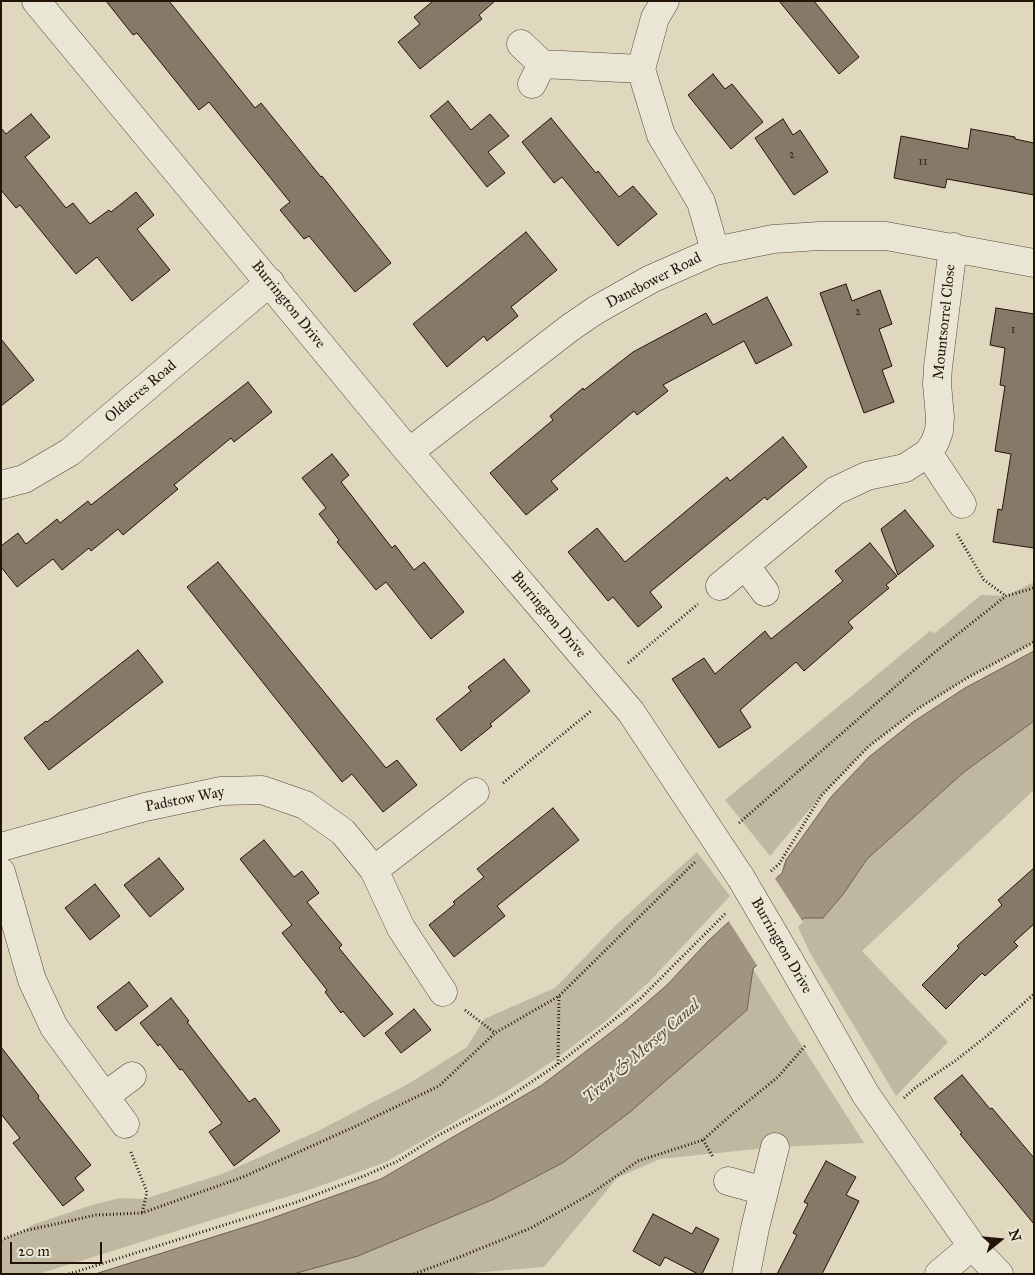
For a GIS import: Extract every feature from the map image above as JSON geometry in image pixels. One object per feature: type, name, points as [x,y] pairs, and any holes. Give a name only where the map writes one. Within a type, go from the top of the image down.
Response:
[{"type":"street","name":"Burrington Drive","points":[[36,1],[409,452],[631,712],[717,841],[753,877],[788,958],[866,1095],[972,1246],[999,1274]]},
{"type":"street","points":[[665,1],[656,18],[641,69],[661,135],[701,202],[715,251]]},
{"type":"street","points":[[521,44],[537,74],[641,69]]},
{"type":"street","name":"Danebower Road","points":[[409,452],[571,327],[596,310],[651,279],[715,251],[773,239],[820,236],[886,236],[1034,263]]},
{"type":"street","name":"Mountsorrel Close","points":[[720,586],[835,491],[867,476],[906,468],[928,453],[939,431],[938,367],[953,247]]},
{"type":"street","name":"Oldacres Road","points":[[1,485],[24,479],[70,452],[270,282]]},
{"type":"street","points":[[928,453],[962,504]]},
{"type":"street","points":[[745,565],[765,592]]},
{"type":"street","name":"Padstow Way","points":[[1,847],[145,807],[221,791],[262,790],[305,806],[343,832],[374,870],[401,928],[443,992]]},
{"type":"street","points":[[374,870],[476,792]]},
{"type":"street","points":[[1,872],[32,980],[54,1028],[125,1124]]},
{"type":"street","points":[[105,1096],[132,1076]]},
{"type":"street","points":[[746,1274],[775,1146]]},
{"type":"street","points":[[728,1181],[764,1192]]},
{"type":"street","points":[[939,1274],[972,1246]]},
{"type":"path","points":[[962,504],[946,516],[984,580],[1006,596]]},
{"type":"path","points":[[476,792],[485,799],[720,586]]},
{"type":"path","points":[[1,1240],[24,1231],[96,1215],[142,1213],[243,1177],[439,1086],[495,1033],[559,996],[717,841],[935,652],[1006,596],[1034,588]]},
{"type":"path","points":[[753,877],[779,864],[821,796],[870,746],[919,708],[967,678],[1034,642]]},
{"type":"path","points":[[69,1274],[297,1202],[398,1161],[437,1136],[503,1101],[558,1064],[640,999],[731,909]]},
{"type":"path","points":[[443,992],[495,1033]]},
{"type":"path","points":[[882,1118],[916,1086],[955,1061],[988,1035],[1034,994]]},
{"type":"path","points":[[558,1064],[559,996]]},
{"type":"path","points":[[414,1274],[531,1228],[592,1193],[638,1161],[703,1140],[778,1077],[825,1021]]},
{"type":"path","points":[[125,1124],[132,1155],[146,1192],[142,1213]]},
{"type":"shaded area","points":[[1034,582],[1034,642],[967,678],[919,708],[869,746],[821,796],[770,856],[725,800],[930,631],[935,633],[981,595],[1006,596]]},
{"type":"shaded area","points":[[1034,721],[1034,790],[862,951],[948,1042],[896,1096],[810,953],[797,925],[804,918],[844,893],[867,859],[964,772]]},
{"type":"shaded area","points":[[697,852],[730,896],[650,981],[606,1021],[553,1061],[504,1093],[386,1162],[312,1189],[38,1274],[1,1274],[1,1240],[24,1231],[32,1225],[92,1205],[120,1198],[144,1199],[222,1174],[318,1131],[408,1084],[467,1047],[484,1019],[555,988],[617,924]]},
{"type":"shaded area","points":[[753,969],[864,1143],[775,1147],[660,1159],[617,1178],[544,1267],[460,1274],[293,1274],[358,1256],[492,1200],[564,1162],[747,1010]]},
{"type":"water","name":"Trent & Mersey Canal","points":[[1034,651],[1034,721],[964,772],[867,859],[844,893],[823,918],[804,918],[753,969],[747,1010],[630,1112],[564,1162],[492,1200],[358,1256],[293,1274],[95,1274],[264,1221],[381,1179],[542,1085],[623,1023],[667,985],[708,941],[782,873],[786,860],[831,797],[869,757],[913,722],[965,688]]},
{"type":"pier","points":[[774,877],[803,922],[758,967],[728,920]]},
{"type":"building","points":[[106,1],[169,1],[255,108],[261,103],[391,263],[355,292],[309,236],[304,239],[280,210],[290,202],[209,102],[199,110],[137,33],[133,35]]},
{"type":"building","points":[[433,1],[495,1],[479,15],[482,19],[420,69],[398,42],[420,24],[414,17]]},
{"type":"building","points":[[779,1],[814,1],[859,57],[839,74]]},
{"type":"building","points":[[713,74],[725,89],[732,84],[763,122],[731,149],[688,95]]},
{"type":"building","points":[[448,101],[471,130],[490,114],[509,136],[488,152],[505,173],[487,187],[430,116]]},
{"type":"building","points":[[31,114],[50,137],[25,157],[66,208],[73,203],[90,224],[109,210],[111,212],[136,192],[154,215],[137,229],[170,270],[132,301],[97,257],[76,274],[20,205],[16,208],[1,190],[1,128],[6,134]]},
{"type":"building","points":[[551,118],[596,173],[598,171],[619,197],[633,186],[657,214],[618,246],[562,177],[554,183],[522,142]]},
{"type":"building","points":[[783,119],[793,135],[800,130],[828,172],[794,195],[755,138]]},
{"type":"building","points":[[971,129],[1015,137],[1015,139],[1034,143],[1034,195],[947,179],[945,188],[894,178],[901,136],[968,149]]},
{"type":"building","points":[[526,232],[557,270],[511,307],[518,316],[487,341],[484,336],[447,367],[413,324]]},
{"type":"building","points":[[846,284],[852,301],[880,290],[892,324],[879,329],[892,366],[882,370],[894,402],[864,413],[820,293]]},
{"type":"building","points":[[767,297],[792,345],[756,364],[744,341],[663,385],[668,391],[637,415],[634,411],[551,481],[558,489],[526,515],[490,473],[553,420],[550,416],[583,388],[584,390],[633,352],[706,313],[713,325]]},
{"type":"building","points":[[996,308],[1034,314],[1034,548],[993,542],[998,509],[1002,510],[1011,454],[995,451],[1005,386],[1000,385],[1005,348],[990,345]]},
{"type":"building","points":[[1,339],[34,380],[1,406]]},
{"type":"building","points":[[248,382],[272,412],[234,442],[231,438],[174,485],[178,489],[123,535],[118,529],[91,551],[89,548],[62,570],[53,559],[17,587],[1,567],[1,546],[18,533],[26,544],[57,519],[60,523],[88,501],[91,505]]},
{"type":"building","points":[[783,437],[807,467],[767,500],[765,497],[650,592],[662,607],[638,627],[613,597],[608,601],[568,552],[597,528],[625,562],[727,477],[730,481]]},
{"type":"building","points":[[332,454],[349,475],[341,482],[392,548],[395,545],[414,570],[424,562],[464,612],[431,639],[386,582],[376,590],[337,542],[339,540],[319,514],[326,508],[302,478]]},
{"type":"building","points":[[905,510],[934,546],[898,575],[881,529]]},
{"type":"building","points":[[870,543],[897,576],[886,585],[889,588],[848,622],[853,628],[804,671],[796,662],[740,710],[751,727],[719,748],[672,679],[704,658],[715,674],[765,631],[771,639],[843,581],[835,571]]},
{"type":"building","points":[[218,562],[386,768],[397,760],[417,785],[383,812],[352,774],[342,782],[187,587]]},
{"type":"building","points":[[138,650],[163,682],[49,770],[24,738]]},
{"type":"building","points":[[504,659],[530,691],[461,751],[436,719],[471,691],[468,687]]},
{"type":"building","points":[[553,808],[579,840],[497,906],[505,916],[454,957],[429,925],[455,904],[453,902],[484,877],[477,869]]},
{"type":"building","points":[[264,840],[294,877],[302,871],[319,893],[307,902],[342,945],[339,948],[393,1014],[364,1037],[343,1011],[341,1013],[325,992],[327,990],[282,933],[292,925],[240,859]]},
{"type":"building","points":[[159,858],[184,889],[150,917],[124,885]]},
{"type":"building","points":[[1034,868],[1034,924],[1014,942],[1018,946],[985,976],[982,973],[946,1009],[922,985],[959,948],[957,946],[1002,905],[998,900]]},
{"type":"building","points":[[95,884],[120,916],[90,940],[65,908]]},
{"type":"building","points":[[129,982],[148,1006],[116,1031],[97,1007]]},
{"type":"building","points":[[171,998],[189,1021],[187,1022],[249,1102],[255,1098],[280,1131],[234,1166],[209,1132],[222,1123],[182,1069],[180,1070],[160,1044],[158,1046],[140,1023]]},
{"type":"building","points":[[414,1009],[431,1030],[401,1053],[385,1033]]},
{"type":"building","points":[[1,1047],[39,1096],[38,1098],[91,1165],[75,1178],[84,1190],[63,1206],[13,1143],[20,1138],[1,1114]]},
{"type":"building","points":[[962,1075],[1034,1158],[1034,1224],[960,1134],[962,1133],[934,1098]]},
{"type":"building","points":[[826,1161],[856,1177],[846,1195],[859,1201],[822,1274],[777,1274],[797,1235],[793,1233],[808,1204],[804,1202]]},
{"type":"building","points":[[653,1214],[692,1234],[696,1227],[719,1239],[702,1274],[698,1274],[665,1257],[660,1266],[633,1251]]}]
